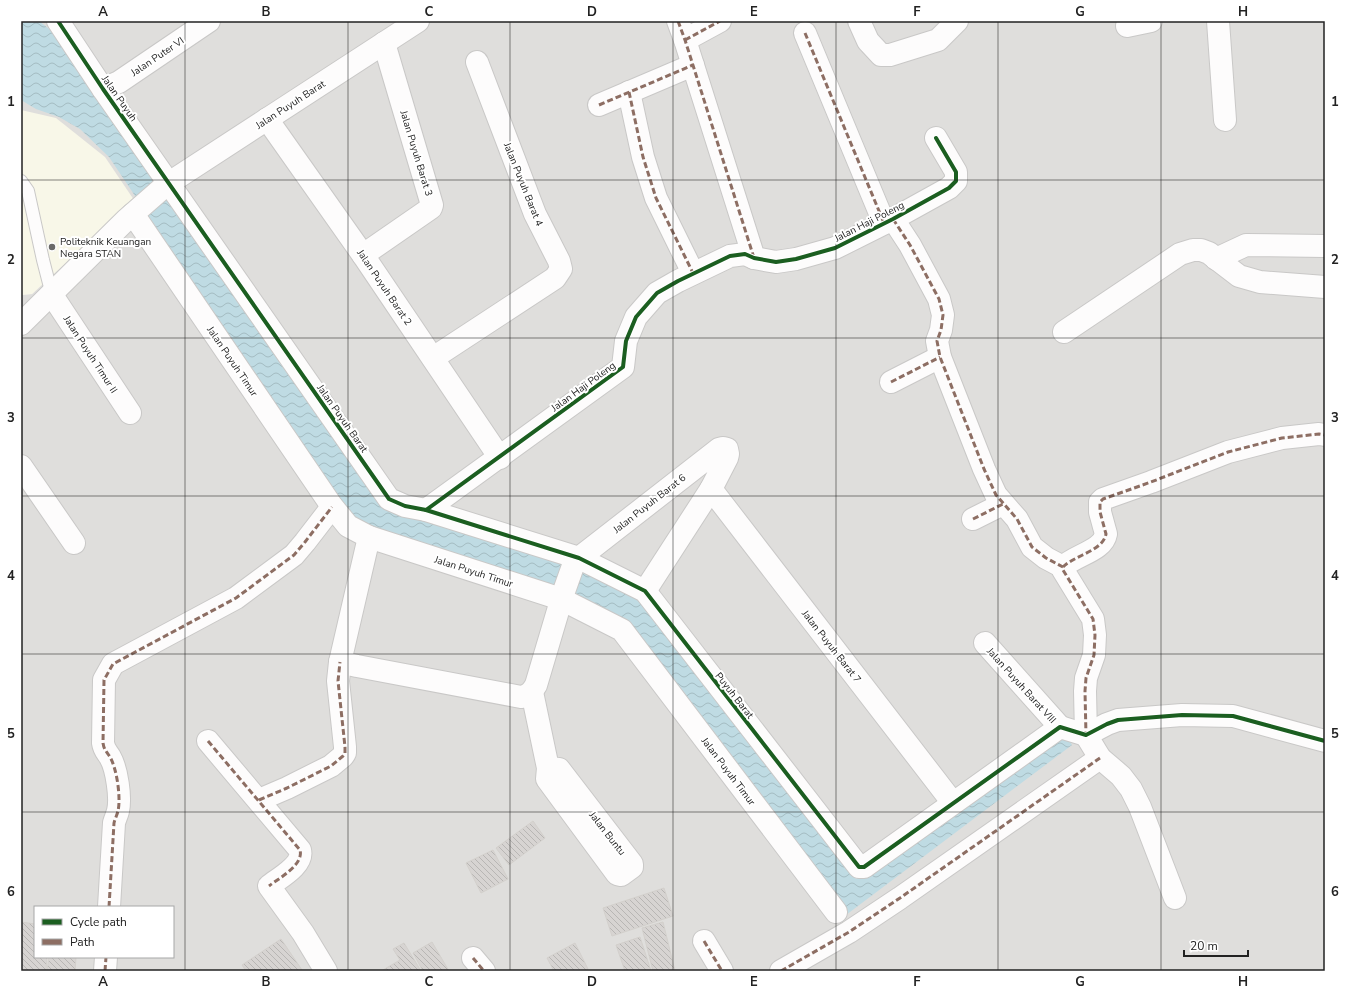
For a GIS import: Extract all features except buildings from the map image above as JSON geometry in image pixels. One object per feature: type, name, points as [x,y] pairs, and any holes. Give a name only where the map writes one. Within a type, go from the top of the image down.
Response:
[{"type":"street","name":"Jalan Puyuh","points":[[58,21],[168,184]]},
{"type":"street","name":"Jalan Puter VI","points":[[103,88],[119,82],[210,21]]},
{"type":"street","name":"Jalan Puyuh Barat","points":[[418,21],[168,184],[389,499],[405,506],[426,510],[577,560]]},
{"type":"street","points":[[720,21],[682,31],[754,258]]},
{"type":"street","points":[[859,21],[868,41],[872,46],[881,55],[890,55],[938,40],[957,21]]},
{"type":"street","points":[[1127,26],[1151,21]]},
{"type":"street","points":[[1218,21],[1225,120]]},
{"type":"street","points":[[805,33],[889,221],[910,245],[939,299],[943,315],[941,330],[937,341],[940,357],[984,469],[996,495],[1017,519],[1032,547],[1046,558],[1063,567],[1093,619],[1094,655],[1086,678],[1085,691],[1086,735],[1100,758],[1121,776],[1134,795],[1175,898]]},
{"type":"street","name":"Jalan Puyuh Barat 3","points":[[363,255],[431,208],[432,205],[384,43]]},
{"type":"street","name":"Jalan Puyuh Barat 4","points":[[433,358],[555,278],[561,269],[559,261],[535,214],[477,62]]},
{"type":"street","points":[[599,105],[693,65]]},
{"type":"street","points":[[630,92],[643,157],[656,198],[693,273]]},
{"type":"street","name":"Jalan Puyuh Barat 2","points":[[267,119],[363,255],[500,458]]},
{"type":"street","name":"Jalan Haji Poleng","points":[[426,510],[500,458],[623,367],[626,341],[636,317],[657,293],[693,273],[730,256],[745,254],[754,258],[776,262],[796,259],[835,248],[889,221],[949,188],[956,181],[956,172],[936,138]]},
{"type":"street","points":[[21,324],[136,212],[168,184]]},
{"type":"street","name":"Jalan Puyuh Timur","points":[[136,212],[332,507],[348,526],[369,537],[562,596],[622,630],[836,912]]},
{"type":"street","points":[[1216,258],[1246,246],[1325,246]]},
{"type":"street","points":[[1064,332],[1180,254],[1193,250],[1201,250],[1209,253],[1238,276],[1260,282],[1325,287]]},
{"type":"street","name":"Jalan Puyuh Timur II","points":[[52,294],[130,413]]},
{"type":"street","points":[[891,382],[940,357]]},
{"type":"street","points":[[1063,567],[1099,545],[1106,537],[1100,512],[1100,502],[1103,499],[1228,452],[1282,438],[1319,434],[1325,435]]},
{"type":"street","name":"Jalan Puyuh Barat 6","points":[[577,560],[719,449],[727,449],[727,458],[711,489]]},
{"type":"street","points":[[21,466],[74,543]]},
{"type":"street","points":[[645,591],[711,489]]},
{"type":"street","name":"Jalan Puyuh Barat 7","points":[[711,489],[953,803]]},
{"type":"street","points":[[973,519],[1003,504]]},
{"type":"street","points":[[109,906],[114,823],[118,811],[119,797],[115,770],[110,757],[104,749],[103,743],[104,680],[113,664],[236,598],[269,574],[294,555],[306,542],[332,507]]},
{"type":"street","points":[[259,800],[331,766],[345,753],[338,680],[340,662],[369,537]]},
{"type":"street","points":[[340,662],[521,697],[527,696],[532,692],[536,685],[562,596],[577,560]]},
{"type":"street","name":"Puyuh Barat","points":[[577,560],[645,591],[859,867],[864,866],[953,803]]},
{"type":"street","name":"Jalan Puyuh Barat VIII","points":[[985,643],[1060,727]]},
{"type":"street","name":"Jalan Buntu","points":[[532,692],[548,768],[547,780],[618,874],[621,875],[632,866],[632,864],[559,769],[548,768]]},
{"type":"street","points":[[953,803],[1060,727],[1086,735],[1106,724],[1118,720],[1182,715],[1233,716],[1325,741]]},
{"type":"street","points":[[208,740],[300,850],[301,857],[290,871],[269,886],[303,933],[326,971]]},
{"type":"street","points":[[781,971],[849,932],[900,898],[1100,758]]},
{"type":"street","points":[[704,941],[722,971]]},
{"type":"street","points":[[105,971],[106,958]]},
{"type":"lane","points":[[21,181],[28,191],[42,260],[52,294]]},
{"type":"shaded area","points":[[21,21],[1325,21],[1325,971],[21,971],[21,295],[32,294],[131,202],[21,111]]},
{"type":"shaded area","name":"Politeknik Keuangan Negara STAN","points":[[21,110],[56,118],[105,157],[134,200],[32,294],[21,295]]},
{"type":"water","points":[[21,21],[39,21],[53,32],[376,495],[573,566],[637,594],[856,879],[1061,728],[1072,745],[846,915],[627,624],[357,523],[343,507],[109,157],[80,129],[59,117],[36,109],[21,100]]},
{"type":"marked path","points":[[678,21],[754,258]]},
{"type":"marked path","points":[[685,40],[720,21]]},
{"type":"marked path","points":[[805,33],[884,223]]},
{"type":"marked path","points":[[599,105],[693,65]]},
{"type":"marked path","points":[[629,92],[643,157],[656,198],[693,273]]},
{"type":"marked path","points":[[893,219],[910,245],[939,299],[943,315],[941,330],[937,341],[940,357],[984,469],[996,495],[1017,519],[1032,547],[1046,558],[1063,567]]},
{"type":"marked path","points":[[891,382],[940,357]]},
{"type":"marked path","points":[[1088,734],[1086,735],[1085,691],[1086,678],[1094,655],[1095,635],[1093,619],[1063,570],[1063,567],[1074,559],[1094,549],[1104,540],[1106,534],[1100,512],[1100,502],[1103,499],[1228,452],[1282,438],[1319,434],[1325,435]]},
{"type":"marked path","points":[[973,519],[1003,504]]},
{"type":"marked path","points":[[109,906],[114,823],[118,811],[119,799],[115,769],[103,743],[104,680],[113,664],[236,598],[294,555],[332,507]]},
{"type":"marked path","points":[[259,800],[331,766],[345,753],[338,681],[340,662]]},
{"type":"marked path","points":[[208,741],[300,850],[300,856],[295,866],[269,886]]},
{"type":"marked path","points":[[781,971],[849,932],[900,898],[1100,758]]},
{"type":"marked path","points":[[704,941],[722,971]]},
{"type":"marked path","points":[[105,971],[106,958]]},
{"type":"marked path","points":[[473,958],[484,971]]},
{"type":"cycle path","points":[[58,21],[103,89],[389,499],[405,506],[426,510],[579,558],[645,591],[859,867],[864,867],[1060,727],[1086,735],[1118,720],[1182,715],[1233,716],[1325,741]]},
{"type":"cycle path","points":[[426,510],[623,367],[626,341],[636,317],[657,293],[678,281],[730,256],[745,254],[754,258],[776,262],[796,259],[835,248],[893,219],[949,188],[956,181],[956,172],[936,138]]},
{"type":"place","name":"Politeknik Keuangan Negara STAN","points":[[52,247]]}]
